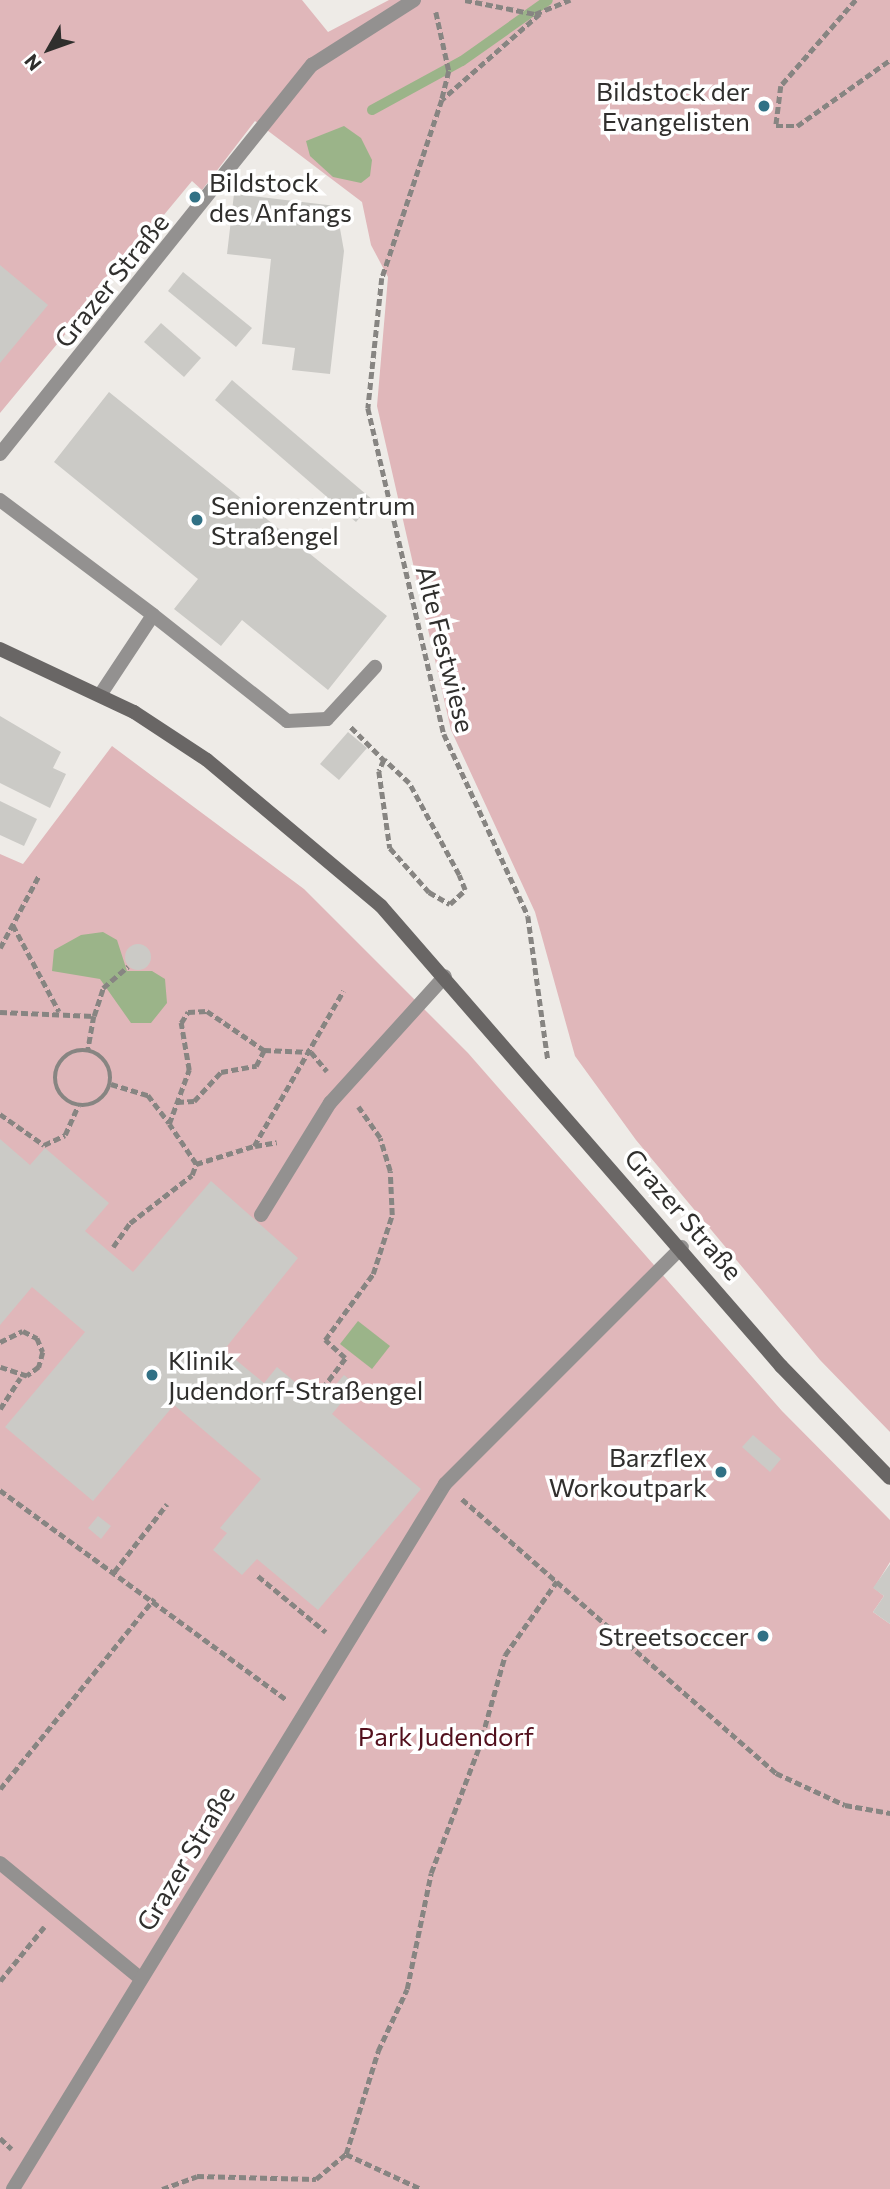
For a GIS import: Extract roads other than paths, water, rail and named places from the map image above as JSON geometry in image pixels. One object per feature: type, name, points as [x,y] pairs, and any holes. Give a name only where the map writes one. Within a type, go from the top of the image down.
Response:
[{"type":"main road","name":"Grazer Straße","points":[[0,649],[100,695],[207,760],[327,858],[446,976],[682,1247],[781,1366],[890,1478]]},
{"type":"street","name":"Grazer Straße","points":[[0,454],[312,65],[414,0]]},
{"type":"street","points":[[0,500],[153,615],[265,709],[310,722],[334,714],[375,667]]},
{"type":"street","points":[[100,695],[153,615]]},
{"type":"street","points":[[261,1216],[307,1136],[413,1007],[446,976]]},
{"type":"street","name":"Grazer Straße","points":[[13,2189],[302,1712],[445,1485],[682,1247]]},
{"type":"street","points":[[0,1863],[140,1978]]},
{"type":"waterway","points":[[372,110],[462,61],[548,0]]},
{"type":"place","name":"Bildstock der Evangelisten","points":[[764,106]]},
{"type":"place","name":"Bildstock des Anfangs","points":[[195,197]]},
{"type":"place","name":"Seniorenzentrum Straßengel","points":[[197,520]]},
{"type":"place","name":"Klinik Judendorf-Straßengel","points":[[152,1375]]},
{"type":"place","name":"Barzflex Workoutpark","points":[[721,1472]]},
{"type":"place","name":"Streetsoccer","points":[[763,1636]]},
{"type":"park label","name":"Park Judendorf","points":[[446,1736]]}]
